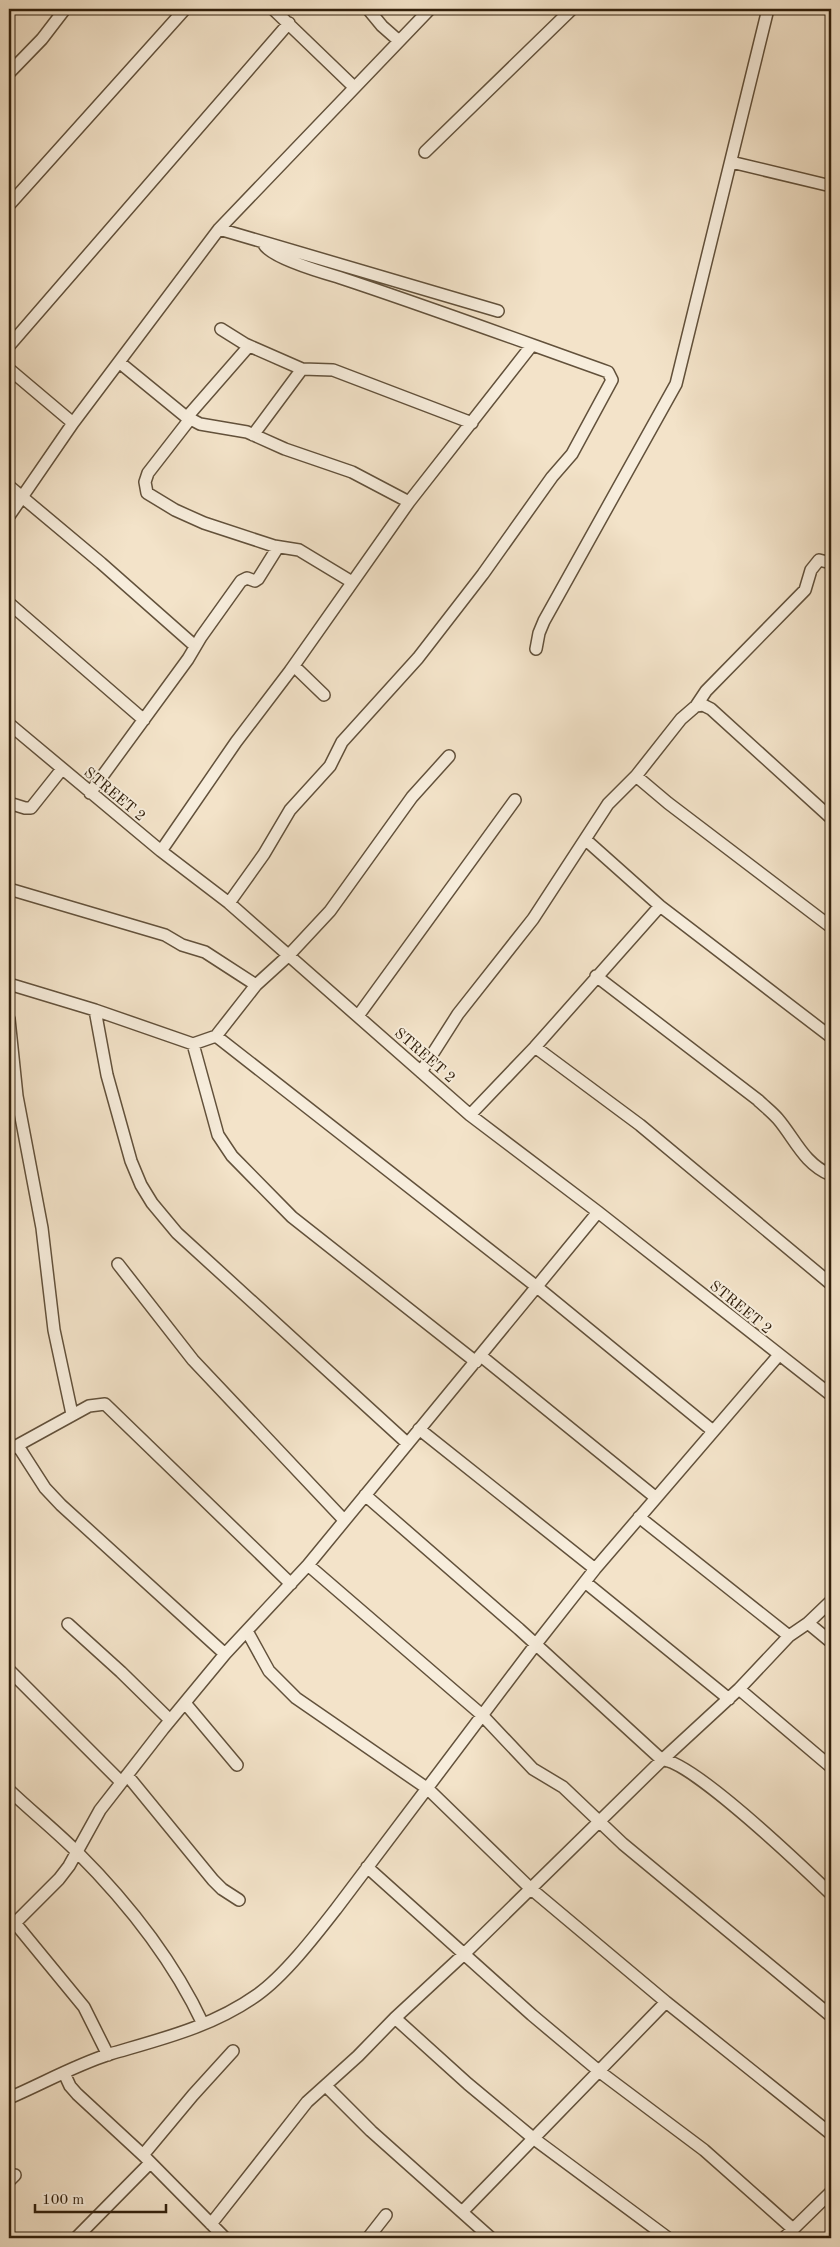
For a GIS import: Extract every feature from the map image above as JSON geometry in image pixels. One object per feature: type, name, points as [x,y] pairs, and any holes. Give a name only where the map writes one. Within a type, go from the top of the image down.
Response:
[{"type":"street","points":[[9,73],[42,38],[65,9]]},
{"type":"street","points":[[9,205],[185,9]]},
{"type":"street","points":[[273,9],[354,87]]},
{"type":"street","points":[[368,9],[399,42]]},
{"type":"street","points":[[9,516],[73,423],[219,229],[430,9]]},
{"type":"street","points":[[424,152],[572,9]]},
{"type":"street","points":[[536,649],[538,633],[544,621],[676,384],[768,9]]},
{"type":"street","points":[[9,346],[289,23]]},
{"type":"street","points":[[731,162],[831,186]]},
{"type":"street","points":[[219,229],[264,244],[498,311]]},
{"type":"street","points":[[229,903],[268,848],[290,810],[330,766],[342,742],[418,658],[484,574],[552,476],[572,454],[611,383],[611,376],[608,372],[299,264],[271,252],[264,244]]},
{"type":"street","points":[[221,329],[249,346],[302,368],[333,370],[472,423]]},
{"type":"street","points":[[161,851],[236,742],[294,666],[409,502],[532,345]]},
{"type":"street","points":[[249,346],[188,418],[148,473],[145,482],[147,493],[175,510],[204,523],[278,547],[299,550],[352,582]]},
{"type":"street","points":[[119,362],[188,418],[200,424],[234,429],[253,435],[285,449],[352,472],[409,502]]},
{"type":"street","points":[[253,435],[302,368]]},
{"type":"street","points":[[9,369],[73,423]]},
{"type":"street","points":[[9,486],[196,646]]},
{"type":"street","points":[[90,792],[144,720],[241,581],[247,578],[255,581],[258,579],[278,547]]},
{"type":"street","points":[[421,1072],[458,1014],[533,920],[608,804],[636,776],[674,726],[696,706],[706,691],[805,590],[811,570],[819,560],[831,563]]},
{"type":"street","points":[[9,603],[144,720]]},
{"type":"street","points":[[294,666],[324,695]]},
{"type":"street","points":[[696,706],[703,705],[712,710],[831,818]]},
{"type":"street","name":"STREET 2","points":[[9,724],[161,851],[229,903],[470,1115],[598,1212],[778,1356],[831,1395]]},
{"type":"street","points":[[9,984],[95,1010],[192,1044],[216,1036],[256,985],[289,955],[330,911],[412,798],[449,756]]},
{"type":"street","points":[[9,803],[31,808],[62,769]]},
{"type":"street","points":[[636,776],[668,803],[831,927]]},
{"type":"street","points":[[358,1016],[515,800]]},
{"type":"street","points":[[586,840],[660,906],[831,1037]]},
{"type":"street","points":[[9,889],[165,935],[182,946],[205,952],[256,985]]},
{"type":"street","points":[[470,1115],[535,1047],[660,906]]},
{"type":"street","points":[[596,976],[758,1100],[777,1118],[800,1152],[812,1163],[831,1175]]},
{"type":"street","points":[[95,1010],[107,1075],[131,1162],[140,1185],[152,1203],[196,1251],[407,1443]]},
{"type":"street","points":[[9,1019],[17,1096],[42,1228],[54,1330],[72,1414]]},
{"type":"street","points":[[216,1036],[537,1287],[713,1431]]},
{"type":"street","points":[[192,1044],[218,1135],[232,1156],[292,1217],[655,1497]]},
{"type":"street","points":[[535,1047],[651,1134],[831,1284]]},
{"type":"street","points":[[108,2055],[84,2007],[12,1926],[58,1879],[76,1852],[92,1822],[170,1720],[225,1654],[308,1565],[598,1212]]},
{"type":"street","points":[[118,1264],[193,1360],[344,1520]]},
{"type":"street","points":[[10,2096],[108,2055],[172,2037],[204,2024],[228,2014],[259,1994],[302,1950],[428,1789],[482,1715],[595,1569],[778,1356]]},
{"type":"street","points":[[225,1654],[61,1505],[13,1448],[72,1414],[97,1403],[109,1407],[291,1584]]},
{"type":"street","points":[[418,1429],[595,1569]]},
{"type":"street","points":[[365,1495],[536,1644],[662,1760],[673,1761],[704,1782],[758,1827],[831,1894]]},
{"type":"street","points":[[639,1517],[789,1636]]},
{"type":"street","points":[[308,1565],[482,1715],[533,1769],[563,1787],[599,1822],[749,1950],[831,2016]]},
{"type":"street","points":[[585,1582],[729,1699]]},
{"type":"street","points":[[211,2224],[283,2130],[307,2102],[463,1955],[662,1760],[739,1690],[789,1636],[808,1623],[831,1601]]},
{"type":"street","points":[[808,1623],[831,1642]]},
{"type":"street","points":[[68,1624],[170,1720]]},
{"type":"street","points":[[247,1631],[269,1671],[296,1698],[428,1789],[530,1888],[666,2002],[831,2134]]},
{"type":"street","points":[[9,1670],[124,1779],[213,1880],[222,1889],[239,1900]]},
{"type":"street","points":[[739,1690],[831,1767]]},
{"type":"street","points":[[185,1703],[237,1765]]},
{"type":"street","points":[[10,1792],[76,1852],[125,1906],[160,1952],[191,1998],[204,2024]]},
{"type":"street","points":[[367,1867],[463,1955],[600,2072],[704,2150],[794,2229]]},
{"type":"street","points":[[462,2212],[666,2002]]},
{"type":"street","points":[[395,2018],[468,2084],[533,2138],[668,2238]]},
{"type":"street","points":[[76,2238],[147,2159],[187,2102],[233,2051]]},
{"type":"street","points":[[64,2073],[70,2086],[77,2094],[147,2159],[225,2238]]},
{"type":"street","points":[[326,2086],[371,2131],[491,2238]]},
{"type":"street","points":[[784,2238],[831,2192]]},
{"type":"street","points":[[368,2238],[386,2215]]}]
